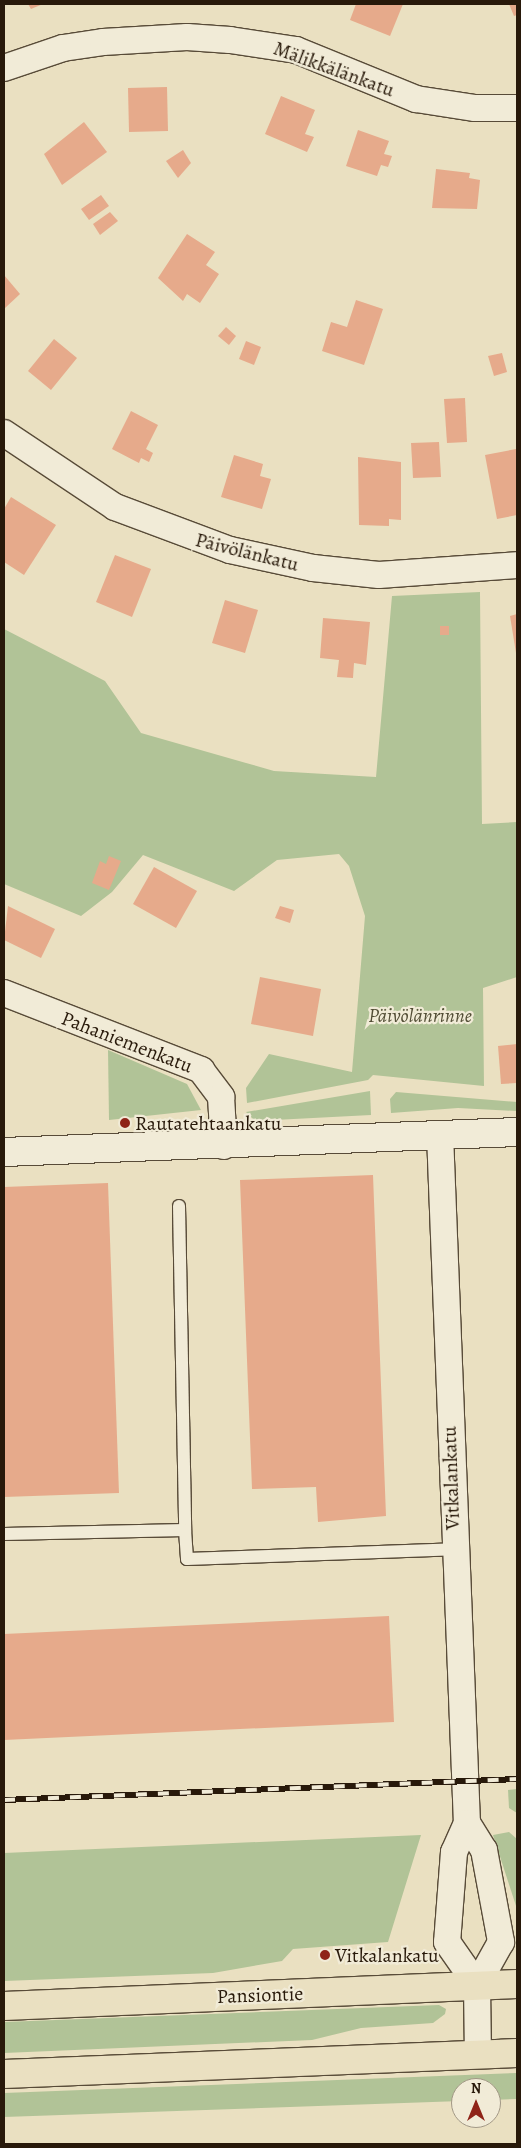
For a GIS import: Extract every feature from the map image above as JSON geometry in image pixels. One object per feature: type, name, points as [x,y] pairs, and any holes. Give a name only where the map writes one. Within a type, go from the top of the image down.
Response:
[{"type":"main road","name":"Pansiontie","points":[[4,2006],[517,1984]]},
{"type":"main road","points":[[4,2074],[517,2053]]},
{"type":"street","name":"Mälikkälänkatu","points":[[4,68],[63,48],[102,42],[187,36],[230,40],[296,50],[416,99],[475,108],[517,108]]},
{"type":"street","name":"Päivölänkatu","points":[[4,433],[115,507],[230,550],[313,568],[379,576],[517,565]]},
{"type":"street","name":"Pahaniemenkatu","points":[[4,993],[201,1070],[221,1097],[224,1146]]},
{"type":"street","points":[[4,1152],[224,1146],[440,1134],[517,1132]]},
{"type":"street","name":"Vitkalankatu","points":[[440,1134],[454,1549],[468,1823],[484,1850],[501,1942],[477,1985],[478,2055]]},
{"type":"street","name":"Vitkalankatu","points":[[468,1823],[454,1852],[447,1942],[477,1985]]},
{"type":"lane","points":[[179,1206],[187,1559],[454,1549]]},
{"type":"lane","points":[[4,1534],[185,1530]]},
{"type":"green space","name":"Päivölänrinne","points":[[480,592],[482,824],[517,822],[517,977],[483,988],[484,1086],[373,1075],[368,1080],[247,1103],[246,1088],[269,1054],[352,1072],[365,916],[349,866],[339,854],[277,860],[234,891],[143,855],[112,892],[81,916],[4,884],[4,629],[105,681],[141,733],[274,771],[376,777],[392,596]]},
{"type":"green space","points":[[108,1050],[187,1084],[201,1110],[109,1120]]},
{"type":"green space","points":[[370,1091],[371,1115],[255,1121],[246,1112]]},
{"type":"green space","points":[[396,1092],[517,1102],[517,1111],[458,1108],[391,1113],[390,1099]]},
{"type":"green space","points":[[517,1789],[517,1813],[509,1808],[508,1790]]},
{"type":"green space","points":[[509,1832],[517,1839],[517,1909],[493,1835]]},
{"type":"green space","points":[[421,1835],[388,1942],[293,1949],[282,1961],[213,1973],[4,1981],[4,1853]]},
{"type":"green space","points":[[439,2005],[446,2009],[445,2014],[433,2023],[361,2028],[312,2040],[4,2053],[4,2022]]},
{"type":"green space","points":[[517,2073],[517,2099],[501,2100],[501,2078],[451,2078],[451,2101],[4,2117],[4,2093]]},
{"type":"building","points":[[28,4],[43,4],[31,9]]},
{"type":"building","points":[[356,4],[403,4],[390,36],[350,20]]},
{"type":"building","points":[[509,4],[517,4],[517,15],[514,16]]},
{"type":"building","points":[[167,87],[168,131],[129,132],[128,88]]},
{"type":"building","points":[[281,96],[315,110],[305,134],[314,137],[307,152],[265,134]]},
{"type":"building","points":[[84,122],[107,152],[62,185],[44,154]]},
{"type":"building","points":[[358,130],[389,141],[384,154],[392,156],[388,167],[381,165],[377,176],[346,166]]},
{"type":"building","points":[[183,150],[191,163],[178,178],[166,161]]},
{"type":"building","points":[[436,169],[470,173],[469,178],[480,180],[477,209],[432,208]]},
{"type":"building","points":[[101,195],[109,206],[89,220],[81,209]]},
{"type":"building","points":[[110,212],[118,221],[100,235],[93,224]]},
{"type":"building","points":[[187,234],[215,252],[206,265],[219,274],[200,303],[187,294],[183,301],[158,278]]},
{"type":"building","points":[[4,275],[20,294],[4,309]]},
{"type":"building","points":[[356,300],[383,309],[364,365],[322,351],[331,322],[347,327]]},
{"type":"building","points":[[226,327],[236,336],[229,345],[218,336]]},
{"type":"building","points":[[54,339],[77,358],[51,390],[28,371]]},
{"type":"building","points":[[246,341],[261,347],[254,365],[239,359]]},
{"type":"building","points":[[502,353],[507,372],[494,376],[488,356]]},
{"type":"building","points":[[465,398],[467,442],[447,443],[444,399]]},
{"type":"building","points":[[131,411],[158,425],[146,449],[153,453],[149,462],[141,458],[139,463],[112,449]]},
{"type":"building","points":[[439,442],[441,477],[413,478],[411,443]]},
{"type":"building","points":[[516,449],[517,515],[497,519],[485,455]]},
{"type":"building","points":[[234,455],[263,464],[260,476],[271,479],[262,509],[221,497]]},
{"type":"building","points":[[358,457],[401,462],[401,520],[389,519],[389,526],[359,525]]},
{"type":"building","points":[[11,497],[56,525],[24,575],[4,562],[4,509]]},
{"type":"building","points":[[115,555],[151,569],[132,617],[96,602]]},
{"type":"building","points":[[225,600],[258,610],[245,653],[212,643]]},
{"type":"building","points":[[517,614],[517,653],[516,653],[510,616]]},
{"type":"building","points":[[323,618],[370,622],[366,665],[354,663],[353,678],[337,677],[339,660],[320,658]]},
{"type":"building","points":[[440,626],[449,626],[449,635],[440,635]]},
{"type":"building","points":[[109,856],[121,861],[109,890],[92,883],[100,861],[106,864]]},
{"type":"building","points":[[154,867],[197,891],[176,928],[133,904]]},
{"type":"building","points":[[8,906],[55,929],[41,958],[4,940]]},
{"type":"building","points":[[280,906],[294,910],[290,923],[275,918]]},
{"type":"building","points":[[260,977],[321,989],[313,1036],[251,1024]]},
{"type":"building","points":[[517,1044],[517,1083],[501,1084],[498,1046]]},
{"type":"building","points":[[373,1175],[386,1516],[318,1522],[316,1487],[252,1489],[240,1180]]},
{"type":"building","points":[[108,1183],[119,1493],[4,1497],[4,1187]]},
{"type":"building","points":[[389,1616],[394,1722],[4,1740],[4,1634]]},
{"type":"railway","points":[[4,1800],[517,1779]]},
{"type":"place","name":"Rautatehtaankatu","points":[[125,1123]]},
{"type":"place","name":"Vitkalankatu","points":[[325,1955]]}]
